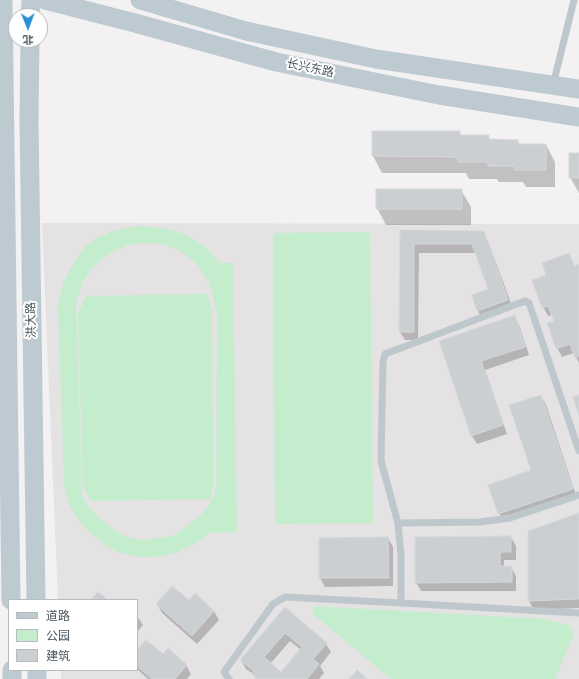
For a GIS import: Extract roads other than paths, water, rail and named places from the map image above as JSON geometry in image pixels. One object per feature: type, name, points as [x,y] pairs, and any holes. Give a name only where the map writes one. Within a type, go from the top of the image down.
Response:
[{"type":"main road","name":"洪大路","points":[[3,0],[11,599]]},
{"type":"main road","name":"长兴东路","points":[[45,0],[276,62],[439,95],[579,117]]},
{"type":"main road","name":"长兴东路","points":[[140,0],[246,31],[376,60],[579,89]]},
{"type":"main road","name":"洪大路","points":[[30,48],[29,121],[36,599]]},
{"type":"lane","points":[[553,85],[574,0]]},
{"type":"lane","points":[[401,603],[401,555],[398,523],[381,460],[383,362],[385,354],[525,301],[529,303],[579,451]]},
{"type":"lane","points":[[398,523],[480,522],[510,518],[579,495]]},
{"type":"lane","points":[[229,679],[224,672],[273,604],[285,597],[579,613]]}]
